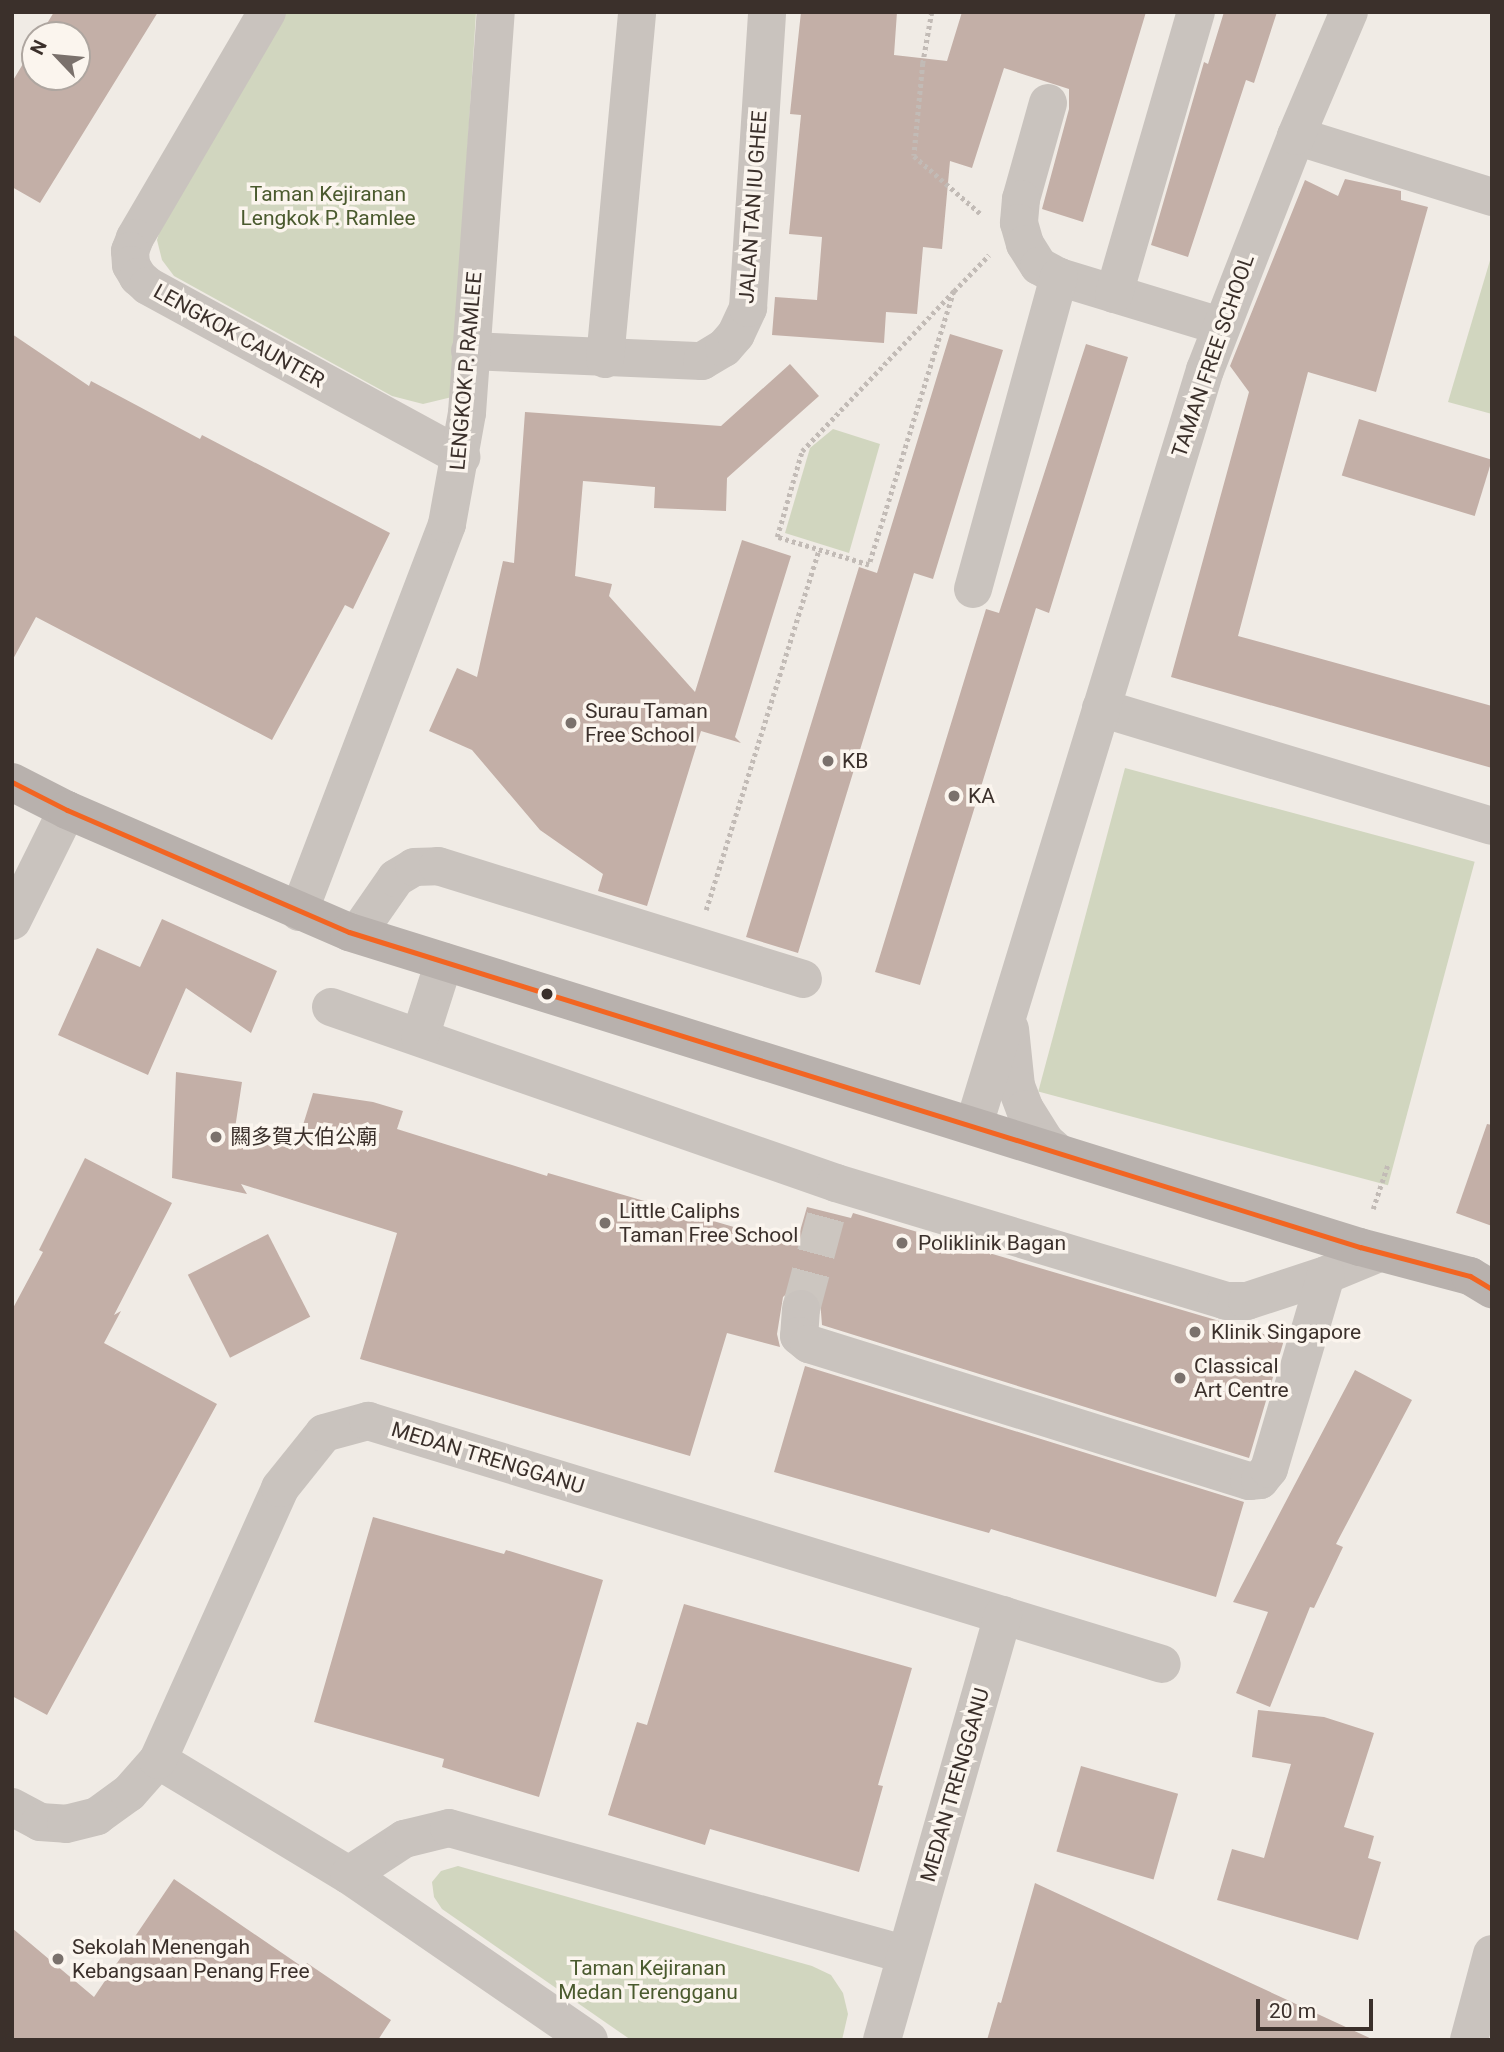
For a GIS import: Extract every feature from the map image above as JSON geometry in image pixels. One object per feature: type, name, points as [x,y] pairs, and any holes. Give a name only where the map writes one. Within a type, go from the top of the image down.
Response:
[{"type":"main road","points":[[12,782],[67,810],[299,912],[357,934],[1369,1250],[1484,1279]]},
{"type":"street","name":"LENGKOK CAUNTER","points":[[267,12],[135,237],[130,251],[131,265],[138,277],[148,286],[461,457]]},
{"type":"street","name":"LENGKOK P. RAMLEE","points":[[299,912],[447,524],[461,457],[496,12]]},
{"type":"street","points":[[606,359],[637,12]]},
{"type":"street","name":"JALAN TAN IU GHEE","points":[[470,351],[606,359],[702,361],[724,348],[736,334],[748,308],[767,12]]},
{"type":"street","points":[[1114,294],[1196,12]]},
{"type":"street","name":"TAMAN FREE SCHOOL","points":[[974,1125],[1220,326],[1349,12]]},
{"type":"street","points":[[1048,103],[1021,199],[1016,240],[1039,266],[1059,278],[1220,326]]},
{"type":"street","points":[[1296,136],[1492,197]]},
{"type":"street","points":[[973,589],[1059,278]]},
{"type":"street","points":[[1101,708],[1492,826]]},
{"type":"street","points":[[12,921],[67,810]]},
{"type":"street","points":[[357,934],[396,878],[414,867],[438,866],[803,979]]},
{"type":"street","points":[[420,1037],[444,962]]},
{"type":"street","points":[[331,1007],[420,1037],[832,1197],[1233,1302],[1247,1301],[1326,1275],[1369,1250]]},
{"type":"street","points":[[1009,1013],[1016,1086],[1025,1109],[1046,1142],[1056,1151]]},
{"type":"street","points":[[801,1309],[799,1336],[809,1344],[1249,1480],[1260,1480],[1269,1469],[1326,1275]]},
{"type":"street","name":"MEDAN TRENGGANU","points":[[12,1807],[40,1822],[66,1824],[97,1816],[129,1793],[158,1760],[281,1488],[324,1433],[368,1421],[1162,1664]]},
{"type":"street","name":"MEDAN TRENGGANU","points":[[882,2040],[1003,1615]]},
{"type":"street","points":[[158,1760],[349,1875],[589,2040]]},
{"type":"street","points":[[349,1875],[404,1839],[449,1828],[906,1955]]},
{"type":"street","points":[[1469,2040],[1492,1954]]},
{"type":"path","points":[[932,12],[923,63],[914,156],[1016,240],[954,291],[802,451],[777,537],[869,565],[954,291]]},
{"type":"path","points":[[694,947],[819,550]]},
{"type":"path","points":[[1369,1250],[1388,1164]]},
{"type":"green space","name":"Taman Kejiranan Lengkok P. Ramlee","points":[[286,12],[476,12],[452,397],[423,404],[392,396],[174,276],[162,260],[157,240],[163,220]]},
{"type":"green space","points":[[1492,257],[1492,414],[1448,402]]},
{"type":"green space","points":[[833,429],[880,444],[849,553],[785,533],[810,448]]},
{"type":"green space","points":[[1125,768],[1475,862],[1388,1185],[1038,1092]]},
{"type":"green space","name":"Taman Kejiranan Medan Terengganu","points":[[458,1866],[812,1966],[831,1975],[843,1993],[848,2014],[842,2040],[631,2040],[442,1909],[434,1897],[432,1882],[441,1871]]},
{"type":"building","points":[[54,12],[158,12],[40,203],[12,187],[12,82],[21,67],[21,91],[91,91],[91,21],[49,21]]},
{"type":"building","points":[[801,12],[897,12],[894,55],[947,61],[962,12],[1146,12],[1083,222],[1042,209],[1069,109],[1069,89],[1004,68],[972,168],[950,161],[942,249],[923,247],[917,314],[886,312],[884,343],[772,335],[775,297],[817,300],[822,237],[789,234],[801,115],[790,114]]},
{"type":"building","points":[[1224,12],[1277,12],[1254,83],[1246,80],[1188,257],[1151,245],[1204,62],[1208,64]]},
{"type":"building","points":[[1345,179],[1401,191],[1401,200],[1428,207],[1376,392],[1308,372],[1238,636],[1492,706],[1492,768],[1171,677],[1249,392],[1230,366],[1305,180],[1338,196]]},
{"type":"building","points":[[12,334],[89,386],[91,381],[200,439],[202,435],[390,533],[353,609],[345,605],[272,740],[36,617],[12,661]]},
{"type":"building","name":"KB","points":[[950,334],[1003,350],[933,579],[914,573],[798,953],[746,937],[859,567],[877,573]]},
{"type":"building","name":"KA","points":[[1086,344],[1128,357],[1049,613],[1036,608],[920,985],[875,972],[986,609],[999,613]]},
{"type":"building","points":[[790,364],[819,396],[727,478],[726,511],[654,508],[655,487],[583,481],[575,576],[612,584],[609,596],[695,692],[742,540],[791,556],[735,737],[741,743],[701,731],[647,906],[598,891],[603,874],[540,830],[472,750],[429,731],[457,668],[477,677],[503,561],[514,563],[525,412],[721,426]]},
{"type":"building","points":[[1359,419],[1492,460],[1475,516],[1342,475]]},
{"type":"building","points":[[162,919],[277,971],[251,1033],[186,988],[148,1075],[58,1035],[97,948],[140,967]]},
{"type":"building","points":[[176,1072],[242,1082],[234,1135],[298,1141],[313,1093],[373,1102],[403,1111],[397,1129],[547,1176],[548,1173],[796,1245],[807,1207],[851,1218],[853,1213],[1284,1340],[1249,1458],[822,1325],[820,1299],[813,1291],[803,1287],[792,1289],[783,1297],[777,1334],[780,1347],[727,1333],[690,1456],[360,1359],[397,1233],[241,1184],[247,1194],[172,1178]]},
{"type":"building","points":[[1487,1124],[1492,1125],[1492,1226],[1456,1213]]},
{"type":"building","points":[[85,1158],[172,1203],[114,1315],[121,1311],[104,1343],[217,1404],[47,1715],[12,1696],[12,1310],[43,1252],[39,1250]]},
{"type":"building","points":[[268,1234],[310,1317],[230,1358],[188,1275]]},
{"type":"building","points":[[805,1366],[1244,1502],[1216,1597],[991,1529],[989,1533],[774,1472]]},
{"type":"building","points":[[1355,1370],[1412,1400],[1336,1544],[1343,1547],[1314,1608],[1310,1607],[1270,1707],[1236,1693],[1268,1612],[1233,1602]]},
{"type":"building","points":[[373,1517],[504,1554],[506,1550],[603,1580],[539,1797],[442,1767],[444,1759],[314,1722]]},
{"type":"building","points":[[684,1604],[912,1668],[878,1785],[883,1786],[859,1872],[710,1829],[705,1845],[608,1815],[637,1722],[647,1725]]},
{"type":"building","points":[[1258,1710],[1324,1717],[1374,1733],[1344,1827],[1374,1836],[1368,1858],[1381,1862],[1358,1940],[1217,1900],[1232,1849],[1264,1858],[1291,1764],[1252,1757]]},
{"type":"building","points":[[1081,1766],[1178,1794],[1154,1879],[1056,1852]]},
{"type":"building","points":[[174,1879],[304,1968],[307,1963],[391,2020],[378,2040],[12,2040],[12,1928],[94,1997]]},
{"type":"building","points":[[1035,1883],[1374,2040],[987,2040],[998,2002],[1001,2003]]},
{"type":"tunnel","points":[[801,1309],[827,1212]]},
{"type":"transit line","points":[[12,782],[67,810],[349,932],[1360,1247],[1470,1276],[1492,1289]]},
{"type":"place","name":"Surau Taman Free School","points":[[571,723]]},
{"type":"place","name":"KB","points":[[828,761]]},
{"type":"place","name":"KA","points":[[954,796]]},
{"type":"place","name":"闗多賀大伯公廟","points":[[216,1137]]},
{"type":"place","name":"Little Caliphs Taman Free School","points":[[605,1223]]},
{"type":"place","name":"Poliklinik Bagan","points":[[902,1243]]},
{"type":"place","name":"Klinik Singapore","points":[[1195,1332]]},
{"type":"place","name":"Classical Art Centre","points":[[1180,1378]]},
{"type":"place","name":"Sekolah Menengah Kebangsaan Penang Free","points":[[58,1959]]}]
